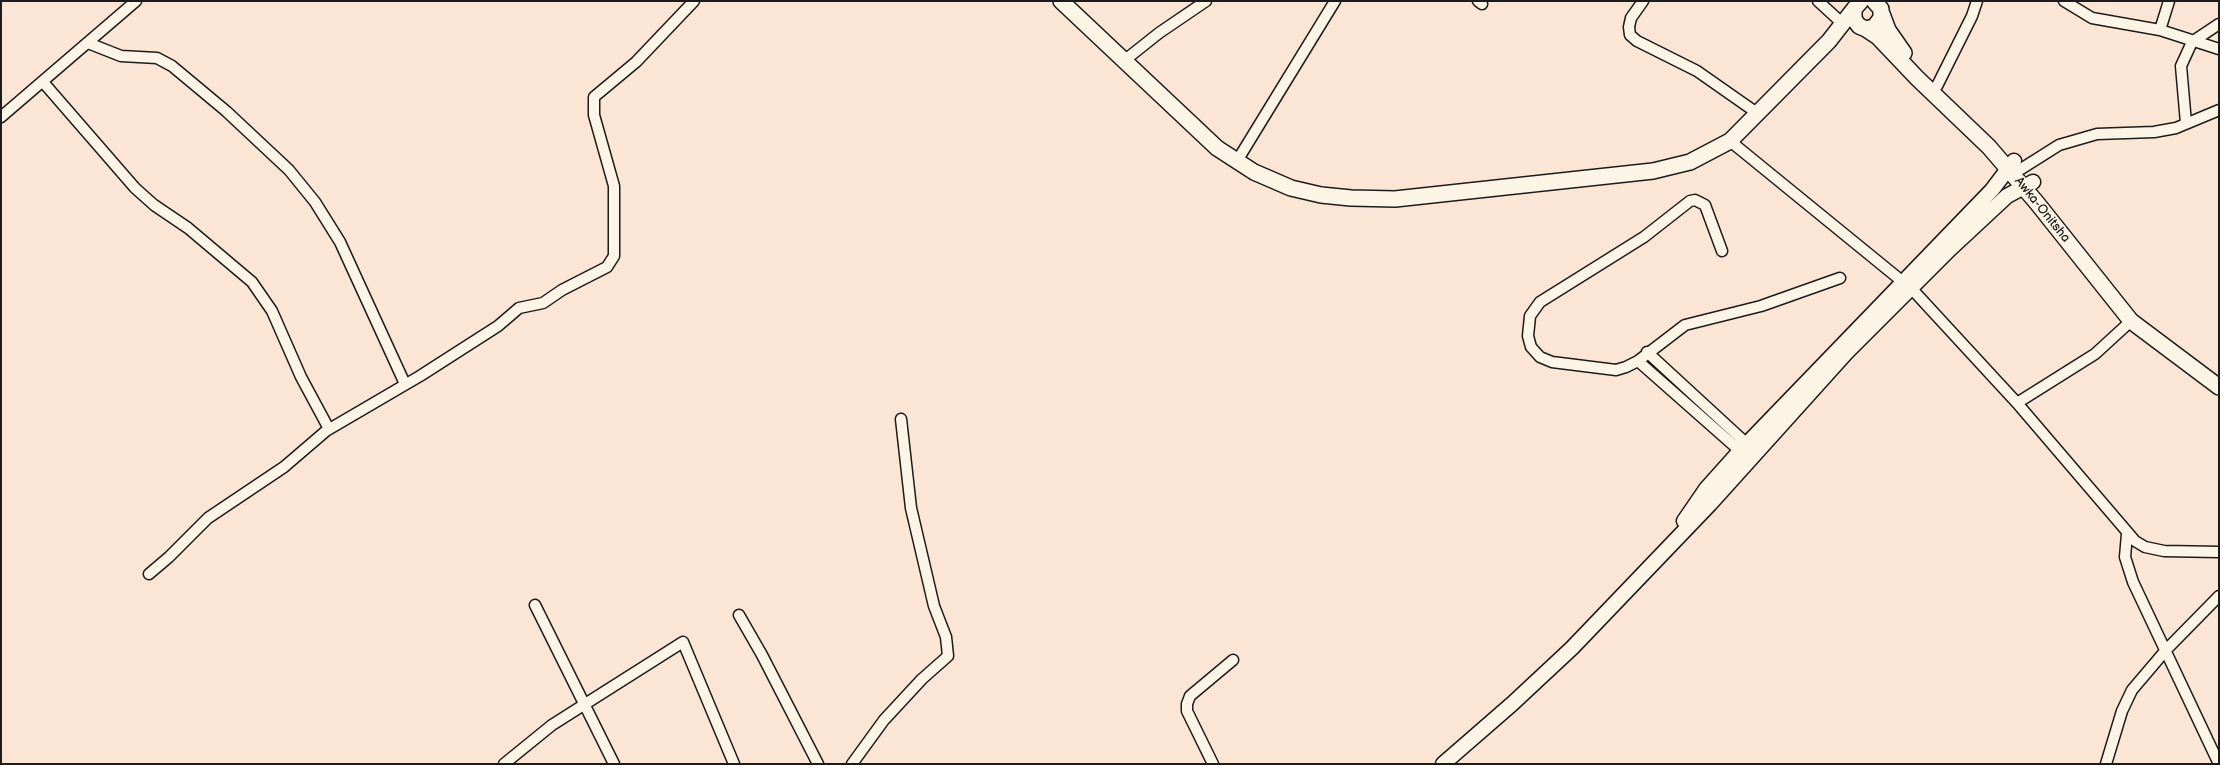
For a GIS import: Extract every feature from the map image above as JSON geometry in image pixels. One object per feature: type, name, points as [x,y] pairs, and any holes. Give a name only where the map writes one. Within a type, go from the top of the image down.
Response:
[{"type":"main road","points":[[1061,1],[1206,138],[1254,172],[1291,188],[1320,195],[1395,200],[1653,171],[1690,162],[1730,141],[1829,41],[1859,3]]},
{"type":"main road","points":[[1859,3],[1854,19],[1865,28]]},
{"type":"main road","points":[[1829,41],[1845,32],[1877,25],[1880,6]]},
{"type":"main road","name":"Awka-Onitsha","points":[[1880,6],[1888,30],[1901,50],[2015,166],[2131,321],[2219,387]]},
{"type":"main road","name":"Awka-Onitsha","points":[[1865,28],[1878,37],[1917,78],[1989,147],[2015,166]]},
{"type":"main road","points":[[1443,764],[1512,704],[1572,648],[1669,546],[2015,166]]},
{"type":"main road","points":[[1669,546],[1690,511],[1744,447],[1907,285],[1995,206],[2028,184]]},
{"type":"main road","name":"Awka-Onitsha","points":[[2028,184],[2141,318],[2176,346],[2219,376]]},
{"type":"street","points":[[1,117],[136,1]]},
{"type":"street","points":[[149,574],[169,557],[208,518],[284,467],[314,439],[498,326],[519,308],[543,303],[562,290],[603,270],[612,262],[615,249],[614,186],[594,115],[594,97],[644,54],[694,1]]},
{"type":"street","points":[[1125,60],[1159,32],[1206,1]]},
{"type":"street","points":[[1237,161],[1335,1]]},
{"type":"street","points":[[1644,1],[1632,18],[1628,27],[1630,35],[1637,41],[1697,71],[1757,113]]},
{"type":"street","points":[[1818,1],[1843,24]]},
{"type":"street","points":[[1937,86],[1972,16],[1977,1]]},
{"type":"street","points":[[2064,1],[2092,18],[2160,30],[2192,42],[2219,49]]},
{"type":"street","points":[[2160,30],[2169,1]]},
{"type":"street","points":[[2186,123],[2181,66],[2192,42],[2219,24]]},
{"type":"street","points":[[88,43],[121,56],[156,58],[172,66],[226,111],[288,170],[315,202],[340,242],[405,384]]},
{"type":"street","points":[[43,82],[135,188],[154,205],[188,228],[252,282],[272,311],[301,377],[329,429]]},
{"type":"street","points":[[2015,166],[2059,145],[2097,134],[2154,132],[2176,128],[2219,110]]},
{"type":"street","points":[[1730,141],[1907,285],[2017,403],[2102,501],[2127,534],[2135,541],[2145,546],[2164,551],[2219,552]]},
{"type":"street","points":[[1722,252],[1705,205],[1695,200],[1690,201],[1644,237],[1540,302],[1530,316],[1528,336],[1531,347],[1540,357],[1552,362],[1616,370],[1638,361],[1647,352],[1685,325],[1761,306],[1840,278]]},
{"type":"street","points":[[2017,403],[2096,354],[2131,321]]},
{"type":"street","points":[[1647,352],[1744,447]]},
{"type":"street","points":[[1638,361],[1744,447]]},
{"type":"street","points":[[852,764],[884,720],[922,679],[948,656],[946,638],[934,606],[912,514],[908,490],[901,419]]},
{"type":"street","points":[[2127,534],[2125,557],[2133,582],[2219,764]]},
{"type":"street","points":[[2106,764],[2122,711],[2132,690],[2166,650],[2219,596]]},
{"type":"street","points":[[534,605],[614,764]]},
{"type":"street","points":[[739,615],[762,655],[818,764]]},
{"type":"street","points":[[504,764],[552,725],[584,703],[683,642],[734,764]]},
{"type":"street","points":[[1213,764],[1187,711],[1187,704],[1190,696],[1233,660]]}]
